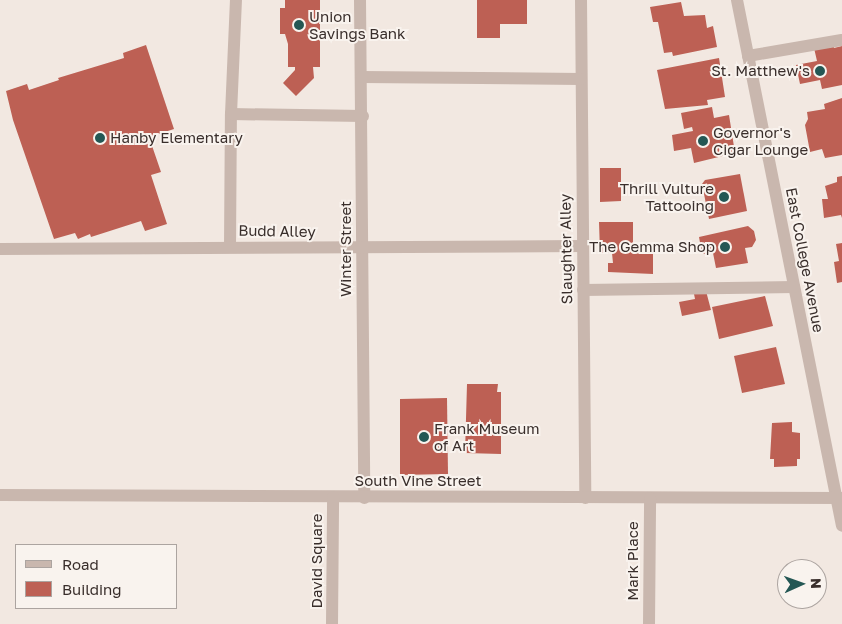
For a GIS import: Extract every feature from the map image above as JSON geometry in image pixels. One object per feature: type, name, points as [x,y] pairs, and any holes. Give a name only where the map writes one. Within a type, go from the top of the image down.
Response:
[{"type":"street","points":[[230,247],[231,114],[236,0]]},
{"type":"street","name":"Winter Street","points":[[360,0],[364,498]]},
{"type":"street","name":"Slaughter Alley","points":[[580,0],[585,498]]},
{"type":"street","name":"East College Avenue","points":[[736,0],[839,498],[842,526]]},
{"type":"street","points":[[748,56],[842,40]]},
{"type":"street","points":[[362,77],[581,80]]},
{"type":"street","points":[[231,114],[362,116]]},
{"type":"street","name":"Budd Alley","points":[[0,249],[583,246]]},
{"type":"street","points":[[583,290],[794,287]]},
{"type":"street","name":"South Vine Street","points":[[0,495],[364,498],[839,498]]},
{"type":"street","name":"David Square","points":[[332,624],[333,497]]},
{"type":"street","name":"Mark Place","points":[[649,624],[650,498]]},
{"type":"building","points":[[285,0],[320,0],[320,67],[313,67],[314,78],[296,96],[283,83],[295,70],[295,67],[288,67],[288,44],[285,34],[280,34],[280,8],[285,8]]},
{"type":"building","points":[[477,0],[527,0],[527,24],[500,24],[500,38],[477,38]]},
{"type":"building","points":[[681,2],[684,16],[705,15],[707,28],[713,26],[717,47],[673,56],[672,52],[664,53],[658,22],[653,22],[650,7]]},
{"type":"building","name":"St. Matthew's","points":[[833,44],[834,48],[842,46],[842,85],[822,89],[820,80],[800,84],[796,65],[817,61],[814,48]]},
{"type":"building","points":[[146,45],[174,129],[149,137],[161,172],[151,175],[167,224],[145,231],[141,221],[91,237],[90,234],[78,239],[75,233],[54,239],[13,120],[6,91],[27,84],[29,90],[59,80],[58,78],[124,58],[123,53]]},
{"type":"building","points":[[719,58],[725,97],[707,100],[708,105],[665,109],[657,70]]},
{"type":"building","points":[[842,98],[842,155],[825,158],[822,149],[810,152],[805,125],[808,119],[807,112],[825,109],[824,104]]},
{"type":"building","name":"Governor's Cigar Lounge","points":[[712,107],[714,118],[729,115],[735,153],[694,163],[691,148],[674,151],[672,135],[693,131],[692,127],[684,129],[681,113]]},
{"type":"building","points":[[600,168],[621,168],[621,201],[600,202]]},
{"type":"building","name":"Thrill Vulture Tattooing","points":[[740,174],[747,211],[709,219],[702,184],[705,180]]},
{"type":"building","points":[[842,176],[842,218],[841,215],[824,218],[822,199],[828,199],[825,186],[837,182],[837,177]]},
{"type":"building","points":[[599,222],[633,222],[633,253],[653,252],[653,274],[608,272],[608,263],[613,263],[612,253],[600,253]]},
{"type":"building","name":"The Gemma Shop","points":[[748,226],[754,231],[756,240],[752,247],[745,248],[748,263],[716,268],[713,253],[702,254],[699,237]]},
{"type":"building","points":[[842,243],[842,282],[837,283],[834,262],[839,261],[836,244]]},
{"type":"building","points":[[706,291],[711,310],[682,316],[679,302],[695,299],[694,294]]},
{"type":"building","points":[[765,296],[773,326],[719,339],[712,307]]},
{"type":"building","points":[[776,347],[785,384],[742,393],[734,356]]},
{"type":"building","points":[[467,384],[498,384],[497,392],[501,392],[501,454],[465,453]]},
{"type":"building","name":"Frank Museum of Art","points":[[447,398],[448,474],[400,475],[400,399]]},
{"type":"building","points":[[792,422],[792,432],[800,433],[800,459],[797,459],[797,466],[774,467],[774,459],[770,459],[772,423]]},
{"type":"place","name":"Union Savings Bank","points":[[299,25]]},
{"type":"place","name":"St. Matthew's","points":[[820,71]]},
{"type":"place","name":"Hanby Elementary","points":[[100,138]]},
{"type":"place","name":"Governor's Cigar Lounge","points":[[703,141]]},
{"type":"place","name":"Thrill Vulture Tattooing","points":[[724,197]]},
{"type":"place","name":"The Gemma Shop","points":[[725,247]]},
{"type":"place","name":"Frank Museum of Art","points":[[424,437]]}]
